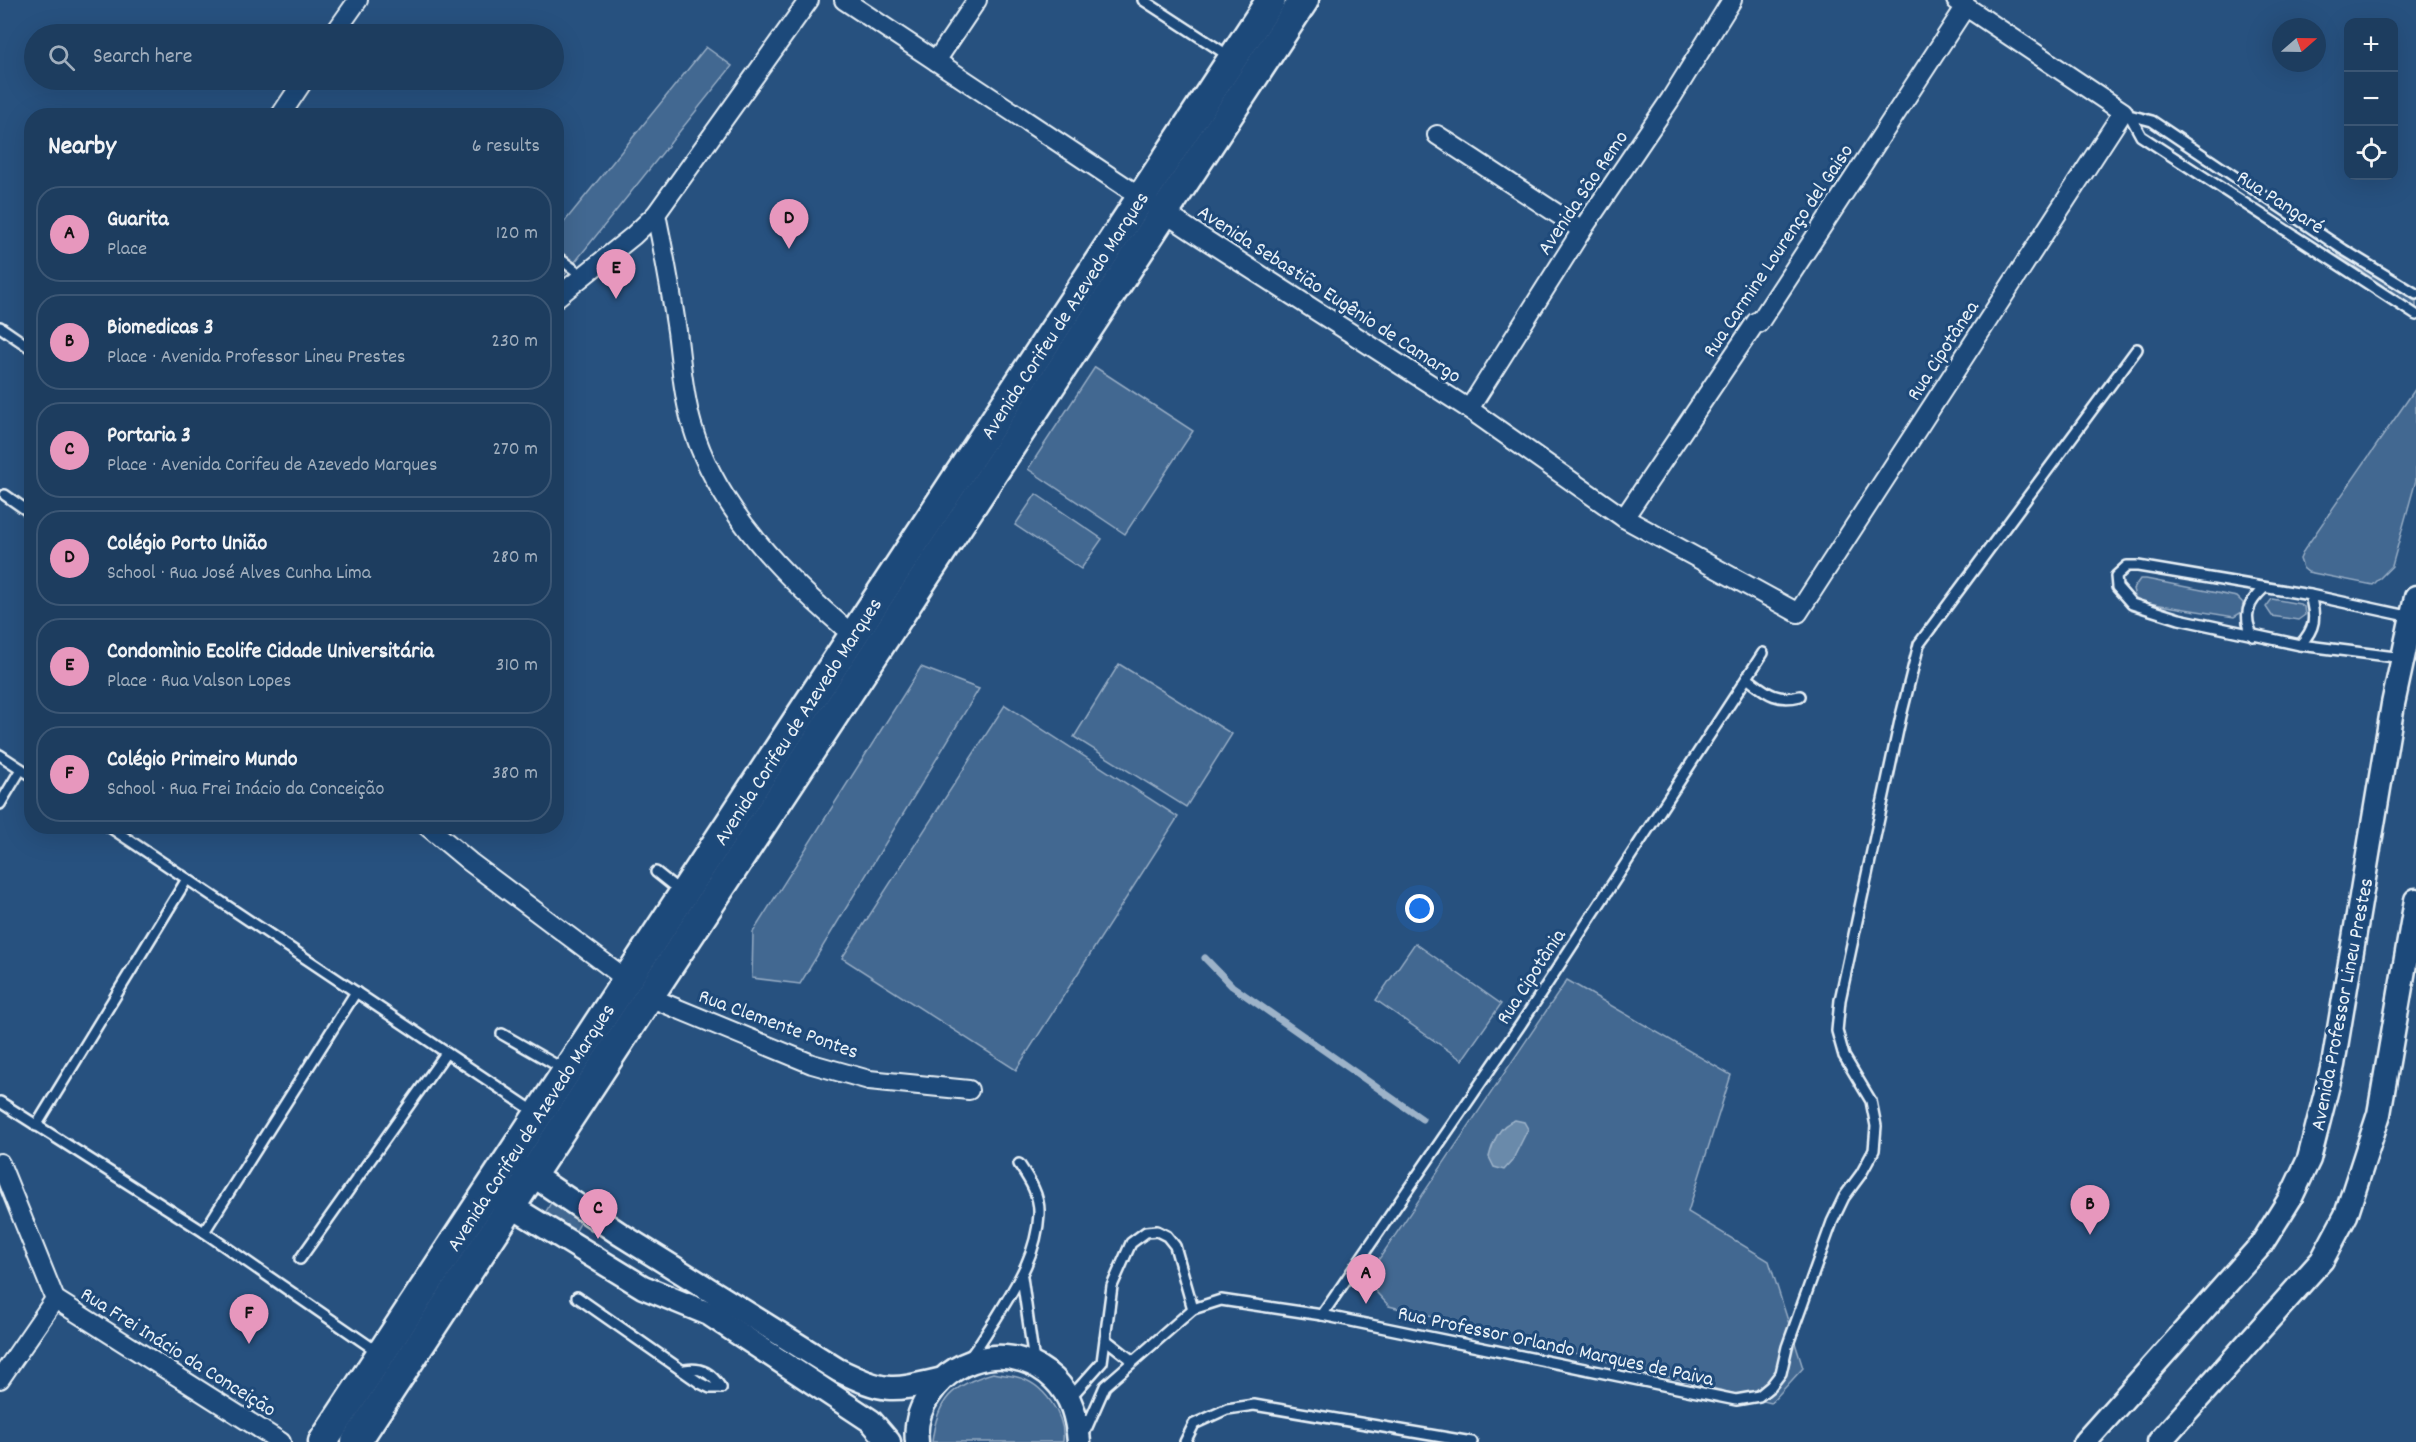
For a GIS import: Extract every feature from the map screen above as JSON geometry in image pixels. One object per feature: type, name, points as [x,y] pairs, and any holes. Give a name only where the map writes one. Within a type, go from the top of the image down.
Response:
[{"type":"main road","name":"Avenida Corifeu de Azevedo Marques","points":[[1244,66],[1271,0]]},
{"type":"main road","name":"Avenida Corifeu de Azevedo Marques","points":[[323,1442],[381,1354],[649,997],[789,783],[1153,205],[1244,66],[1304,0]]},
{"type":"main road","name":"Avenida Corifeu de Azevedo Marques","points":[[521,1167],[538,1114],[626,979],[853,635],[1153,205]]},
{"type":"main road","points":[[789,783],[788,764],[860,648],[859,642],[853,635]]},
{"type":"main road","name":"Avenida Corifeu de Azevedo Marques","points":[[356,1442],[499,1198]]},
{"type":"street","points":[[341,24],[357,0]]},
{"type":"street","points":[[564,291],[633,236],[656,214],[809,0]]},
{"type":"street","name":"Avenida Sebastião Eugênio de Camargo","points":[[844,0],[1153,205],[1469,409],[1624,518],[1798,613]]},
{"type":"street","points":[[936,61],[977,0]]},
{"type":"street","name":"Avenida São Remo","points":[[1469,409],[1582,230],[1670,100],[1732,0]]},
{"type":"street","name":"Rua Pangaré","points":[[1961,3],[2127,114]]},
{"type":"street","name":"Rua Carmine Lourenço del Gaiso","points":[[1624,518],[1756,322],[1759,323],[1961,3]]},
{"type":"street","points":[[285,108],[297,90]]},
{"type":"street","name":"Rua Cipotânea","points":[[1798,613],[2127,114]]},
{"type":"street","points":[[1437,135],[1582,230]]},
{"type":"street","points":[[656,214],[668,272],[692,425],[711,474],[742,521],[776,562],[826,613],[853,635]]},
{"type":"street","name":"Avenida Professor Lineu Prestes","points":[[2085,1442],[2261,1245],[2291,1197],[2309,1159],[2333,1065],[2393,704],[2414,607]]},
{"type":"street","points":[[437,834],[470,862],[626,979]]},
{"type":"street","points":[[2159,1442],[2322,1260],[2346,1215],[2379,1114],[2416,900]]},
{"type":"street","name":"Rua Clemente Pontes","points":[[649,997],[812,1064],[869,1080],[969,1090]]},
{"type":"street","name":"Rua Frei Inácio da Conceição","points":[[0,1163],[55,1299],[280,1442]]},
{"type":"street","points":[[521,1167],[620,1234],[838,1370],[872,1386],[887,1389],[899,1389],[939,1380]]},
{"type":"street","points":[[499,1198],[643,1287],[709,1314],[871,1420],[890,1442]]},
{"type":"street","points":[[0,1379],[55,1299]]},
{"type":"street","points":[[917,1442],[916,1433],[922,1404],[939,1380],[965,1362],[1000,1356],[1034,1365],[1054,1379],[1069,1399],[1077,1422],[1080,1442]]},
{"type":"lane","points":[[1143,0],[1244,66]]},
{"type":"lane","name":"Rua Pangaré","points":[[2127,114],[2152,121],[2344,250],[2416,294]]},
{"type":"lane","name":"Rua Pangaré","points":[[2127,114],[2141,136],[2416,315]]},
{"type":"lane","points":[[564,262],[583,276]]},
{"type":"lane","points":[[0,327],[24,344]]},
{"type":"lane","name":"Rua Professor Orlando Marques de Paiva","points":[[1193,1309],[1221,1300],[1322,1315],[1736,1400],[1759,1396],[1771,1386],[1780,1372],[1832,1222],[1874,1150],[1876,1126],[1871,1101],[1845,1056],[1838,1031],[1838,1021],[1840,1000],[1896,739],[1919,644],[2137,349]]},
{"type":"lane","points":[[5,495],[24,508]]},
{"type":"lane","points":[[2404,658],[2300,645],[2179,619],[2132,604],[2117,588],[2116,576],[2127,566],[2138,566],[2310,596],[2414,607]]},
{"type":"lane","points":[[2253,636],[2246,618],[2247,610],[2251,601],[2264,588]]},
{"type":"lane","points":[[2300,645],[2309,636],[2314,625],[2315,617],[2310,596]]},
{"type":"lane","name":"Rua Cipotânia","points":[[1322,1315],[1521,1024],[1763,653]]},
{"type":"lane","points":[[1747,678],[1778,698],[1800,696]]},
{"type":"lane","points":[[0,755],[24,771]]},
{"type":"lane","points":[[0,804],[21,769]]},
{"type":"lane","points":[[120,834],[538,1114]]},
{"type":"lane","points":[[656,872],[683,894]]},
{"type":"lane","points":[[36,1126],[187,879]]},
{"type":"lane","points":[[204,1232],[356,992]]},
{"type":"lane","points":[[502,1034],[567,1071]]},
{"type":"lane","points":[[300,1259],[446,1053]]},
{"type":"lane","points":[[0,1102],[204,1232],[381,1354]]},
{"type":"lane","points":[[965,1362],[978,1347],[1022,1277],[1035,1237],[1040,1213],[1033,1185],[1018,1164]]},
{"type":"lane","points":[[1069,1399],[1102,1362],[1105,1324],[1112,1286],[1131,1243],[1146,1232],[1157,1231],[1167,1236],[1174,1246],[1193,1309],[1105,1386],[1080,1442]]},
{"type":"lane","points":[[1022,1277],[1034,1365]]},
{"type":"lane","points":[[577,1298],[685,1370]]},
{"type":"lane","points":[[1105,1339],[1133,1361]]},
{"type":"lane","points":[[1185,1442],[1194,1424],[1227,1409],[1254,1406],[1472,1442]]},
{"type":"shaded area","points":[[706,47],[732,66],[564,276],[564,222]]},
{"type":"shaded area","points":[[2341,250],[2416,302],[2416,308],[2338,255]]},
{"type":"shaded area","points":[[1095,367],[1193,431],[1125,534],[1028,469]]},
{"type":"shaded area","points":[[2416,388],[2416,480],[2392,566],[2373,585],[2308,572],[2303,568],[2300,559],[2304,550]]},
{"type":"shaded area","points":[[1036,494],[1102,539],[1081,569],[1015,525]]},
{"type":"shaded area","points":[[2140,579],[2237,597],[2243,603],[2242,612],[2234,617],[2142,602],[2135,597],[2133,589]]},
{"type":"shaded area","points":[[2272,599],[2300,604],[2304,607],[2305,615],[2298,620],[2272,616],[2266,607]]},
{"type":"shaded area","points":[[1119,664],[1232,734],[1186,807],[1074,737]]},
{"type":"shaded area","points":[[921,667],[979,689],[800,984],[752,978],[753,932]]},
{"type":"shaded area","points":[[1005,705],[1178,817],[1016,1070],[842,958]]},
{"type":"shaded area","points":[[1415,943],[1501,1004],[1462,1060],[1376,1000]]},
{"type":"shaded area","points":[[1567,980],[1731,1075],[1688,1212],[1769,1261],[1803,1368],[1771,1403],[1389,1306],[1365,1280]]},
{"type":"shaded area","points":[[1515,1120],[1524,1122],[1528,1129],[1512,1161],[1504,1170],[1494,1167],[1489,1157],[1495,1140],[1509,1122]]},
{"type":"shaded area","points":[[552,1201],[582,1220],[574,1234],[544,1215]]},
{"type":"shaded area","points":[[993,1373],[1027,1380],[1044,1393],[1061,1421],[1063,1442],[932,1442],[938,1415],[949,1396],[967,1383]]},
{"type":"waterway","points":[[1205,958],[1232,986],[1422,1119]]},
{"type":"place","name":"Colégio Porto União","points":[[789,249]]},
{"type":"place","name":"Condomìnio Ecolife Cidade Universitária","points":[[616,299]]},
{"type":"place","name":"Biomedicas 3","points":[[2090,1235]]},
{"type":"place","name":"Portaria 3","points":[[598,1239]]},
{"type":"place","name":"Guarita","points":[[1366,1304]]},
{"type":"place","name":"Colégio Primeiro Mundo","points":[[249,1344]]}]
